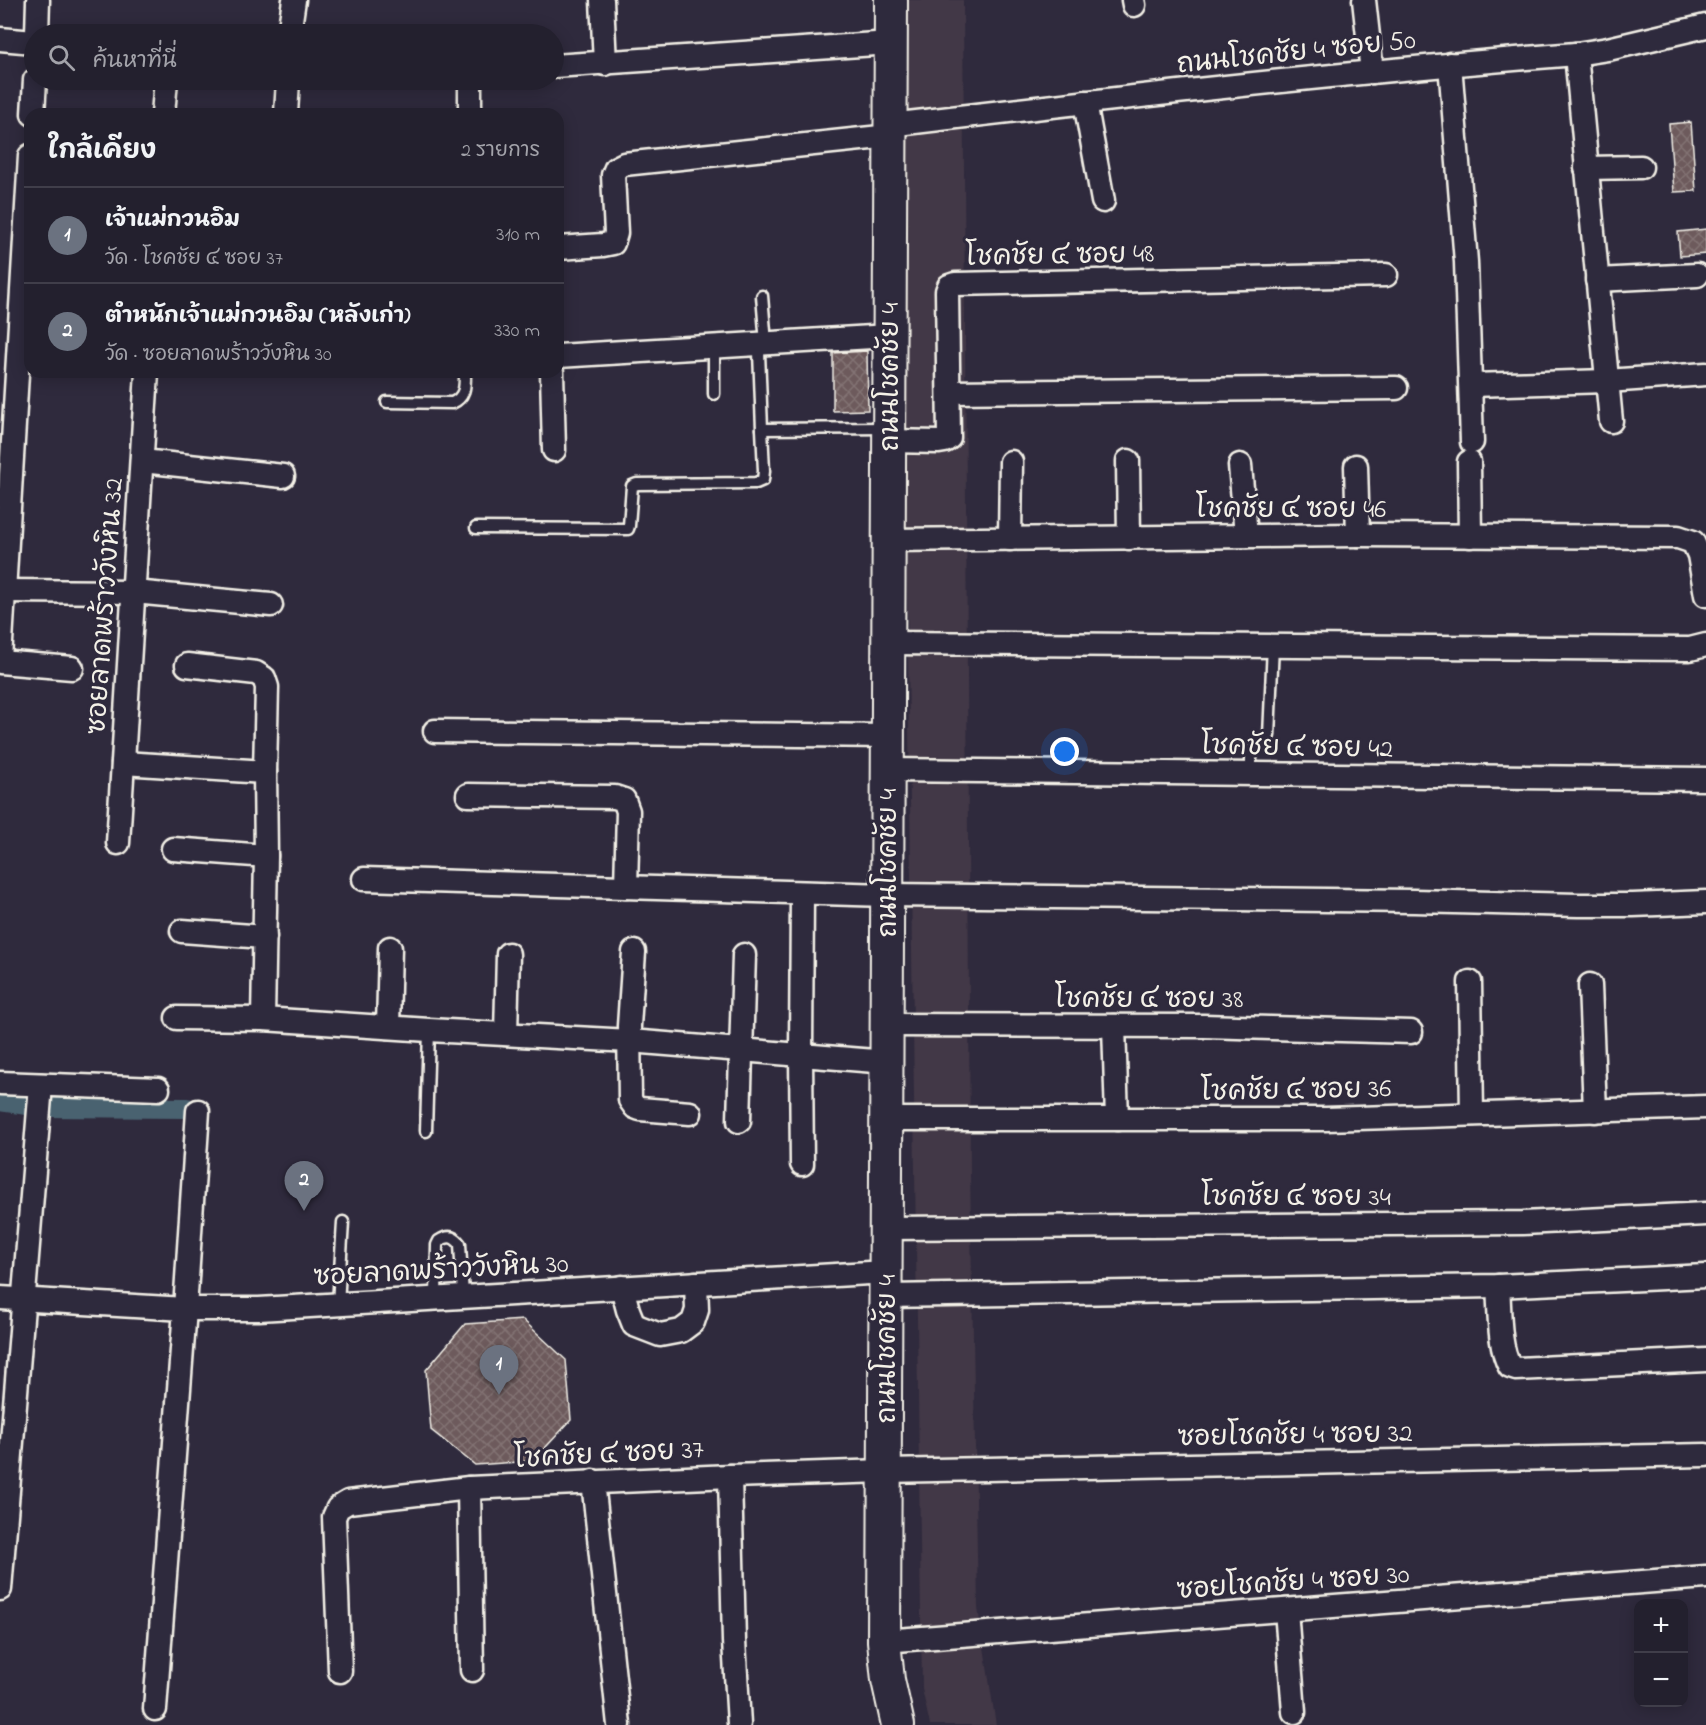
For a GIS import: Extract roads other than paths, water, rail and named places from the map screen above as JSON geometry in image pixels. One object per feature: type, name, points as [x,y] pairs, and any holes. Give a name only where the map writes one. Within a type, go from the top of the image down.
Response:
[{"type":"street","points":[[37,24],[38,0]]},
{"type":"street","points":[[290,24],[294,0]]},
{"type":"street","points":[[602,0],[605,64]]},
{"type":"street","name":"ถนนโชคชัย 4","points":[[891,0],[884,1641],[888,1680],[897,1725]]},
{"type":"street","points":[[1364,0],[1372,72]]},
{"type":"street","name":"ถนนโชคชัย 4 ซอย 50","points":[[564,248],[613,243],[616,233],[613,175],[616,168],[624,164],[1085,102],[1450,64],[1576,54],[1608,49],[1706,26]]},
{"type":"street","points":[[0,39],[24,41]]},
{"type":"street","points":[[564,66],[890,43]]},
{"type":"street","points":[[1576,54],[1611,421]]},
{"type":"street","points":[[1450,64],[1466,262],[1471,385],[1470,536]]},
{"type":"street","points":[[33,108],[34,90]]},
{"type":"street","points":[[164,108],[165,90]]},
{"type":"street","points":[[286,108],[287,90]]},
{"type":"street","points":[[470,90],[470,108]]},
{"type":"street","points":[[1085,102],[1103,201]]},
{"type":"street","points":[[1586,168],[1641,167]]},
{"type":"street","points":[[0,660],[24,253]]},
{"type":"street","points":[[1597,280],[1697,274]]},
{"type":"street","name":"โชคชัย ๔ ซอย 48","points":[[889,434],[945,441],[950,438],[947,291],[955,284],[1386,275]]},
{"type":"street","points":[[564,356],[714,346],[763,348],[890,336]]},
{"type":"street","points":[[1471,385],[1607,381],[1706,374]]},
{"type":"street","name":"ซอยลาดพร้าววังหิน 32","points":[[118,843],[147,378]]},
{"type":"street","points":[[552,378],[554,450]]},
{"type":"street","points":[[949,392],[1396,388]]},
{"type":"street","points":[[142,461],[283,476]]},
{"type":"street","points":[[1128,461],[1129,538]]},
{"type":"street","points":[[1010,539],[1011,462]]},
{"type":"street","points":[[1240,465],[1246,536]]},
{"type":"street","points":[[1356,466],[1358,535]]},
{"type":"street","name":"โชคชัย ๔ ซอย 46","points":[[889,540],[1358,535],[1678,537],[1693,542],[1699,555],[1706,595]]},
{"type":"street","points":[[3,591],[134,592],[271,605]]},
{"type":"street","points":[[888,643],[1690,649],[1706,645]]},
{"type":"street","name":"ซอยลาดพร้าววังหิน 32","points":[[0,660],[72,668]]},
{"type":"street","points":[[188,666],[256,673],[264,678],[267,687],[263,1019]]},
{"type":"street","points":[[435,731],[888,736]]},
{"type":"street","points":[[123,764],[265,772]]},
{"type":"street","name":"โชคชัย ๔ ซอย 42","points":[[888,770],[1706,779]]},
{"type":"street","points":[[468,795],[615,797],[624,800],[628,811],[626,887]]},
{"type":"street","points":[[173,849],[266,856]]},
{"type":"street","points":[[364,879],[887,895],[1578,905],[1706,902]]},
{"type":"street","points":[[802,893],[802,1164]]},
{"type":"street","points":[[182,931],[265,937]]},
{"type":"street","points":[[388,1027],[390,948]]},
{"type":"street","points":[[634,952],[629,1026],[630,1100],[635,1107],[640,1109],[690,1113]]},
{"type":"street","points":[[506,1034],[508,954]]},
{"type":"street","points":[[739,1121],[744,955]]},
{"type":"street","points":[[1470,982],[1472,1114]]},
{"type":"street","points":[[1590,985],[1595,1111]]},
{"type":"street","points":[[177,1018],[263,1019],[630,1041],[887,1062]]},
{"type":"street","name":"โชคชัย ๔ ซอย 38","points":[[887,1025],[1204,1026],[1411,1032]]},
{"type":"street","points":[[1114,1026],[1117,1119]]},
{"type":"street","points":[[0,1083],[40,1100],[159,1089]]},
{"type":"street","points":[[0,1589],[40,1100]]},
{"type":"street","name":"โชคชัย ๔ ซอย 36","points":[[886,1119],[1326,1119],[1706,1107]]},
{"type":"street","points":[[155,1709],[198,1111]]},
{"type":"street","name":"โชคชัย ๔ ซอย 34","points":[[886,1228],[1523,1223],[1706,1214]]},
{"type":"street","name":"ซอยลาดพร้าววังหิน 30","points":[[0,1298],[185,1309],[259,1309],[696,1283],[1498,1286],[1706,1276]]},
{"type":"street","points":[[622,1287],[634,1325],[660,1335],[681,1331],[693,1322],[697,1310],[696,1283]]},
{"type":"street","points":[[1498,1286],[1502,1343],[1510,1367],[1516,1369],[1706,1360]]},
{"type":"street","name":"ซอยโชคชัย 4 ซอย 32","points":[[885,1471],[1706,1455]]},
{"type":"street","name":"โชคชัย ๔ ซอย 37","points":[[340,1671],[334,1518],[338,1508],[348,1502],[469,1488],[593,1481],[885,1471]]},
{"type":"street","points":[[730,1476],[734,1641],[739,1724]]},
{"type":"street","points":[[593,1481],[619,1725]]},
{"type":"street","points":[[469,1488],[472,1670]]},
{"type":"street","name":"ซอยโชคชัย 4 ซอย 30","points":[[884,1641],[1706,1577]]},
{"type":"street","points":[[1286,1610],[1294,1712]]},
{"type":"lane","points":[[476,528],[628,530],[632,486],[637,484],[756,483],[763,480],[765,471],[762,429],[762,296]]},
{"type":"lane","points":[[714,346],[714,394]]},
{"type":"lane","points":[[387,402],[452,403],[459,400],[465,390],[465,378]]},
{"type":"lane","points":[[762,429],[889,434]]},
{"type":"lane","points":[[1251,774],[1251,751],[1269,736],[1273,645]]},
{"type":"lane","points":[[426,1131],[429,1030]]},
{"type":"lane","points":[[338,1304],[343,1222]]},
{"type":"lane","points":[[436,1298],[437,1245],[439,1240],[450,1237],[456,1238],[460,1244],[463,1296]]},
{"type":"waterway","points":[[0,1101],[41,1107],[187,1108]]},
{"type":"place","name":"ตำหนักเจ้าแม่กวนอิม (หลังเก่า)","points":[[304,1211]]},
{"type":"place","name":"เจ้าแม่กวนอิม","points":[[499,1395]]}]
